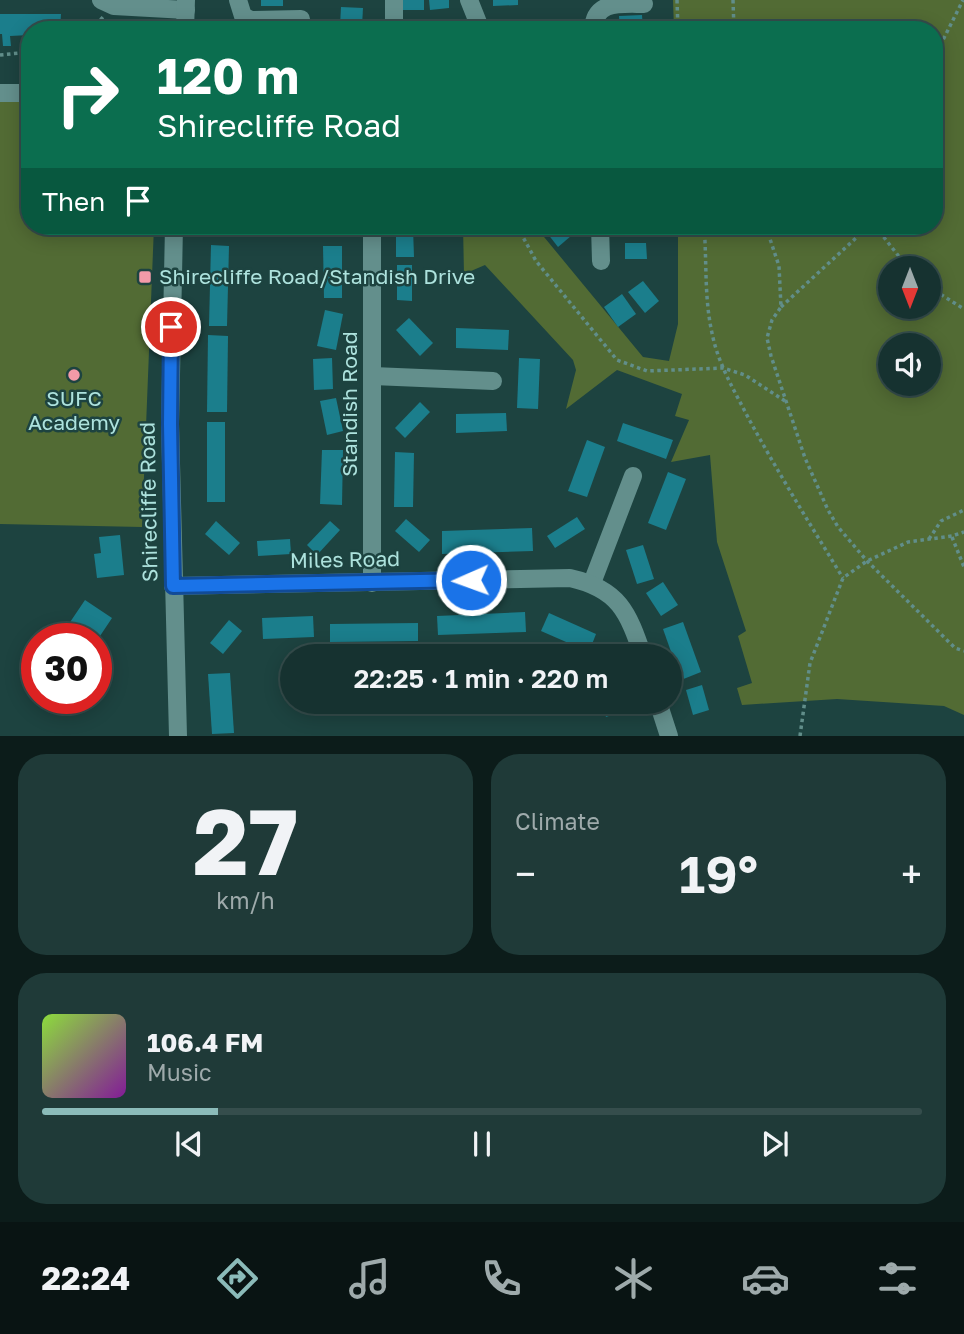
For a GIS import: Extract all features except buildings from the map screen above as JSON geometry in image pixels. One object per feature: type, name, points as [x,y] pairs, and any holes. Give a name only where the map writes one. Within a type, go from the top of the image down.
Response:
[{"type":"street","points":[[101,0],[114,6],[186,5]]},
{"type":"street","points":[[237,0],[243,16],[251,20],[301,19]]},
{"type":"street","points":[[394,0],[394,21]]},
{"type":"street","points":[[469,0],[472,21]]},
{"type":"street","points":[[593,21],[599,10],[608,4],[644,4]]},
{"type":"street","points":[[0,93],[21,93]]},
{"type":"street","name":"Shirecliffe Road","points":[[174,235],[170,424],[178,736]]},
{"type":"street","name":"Standish Road","points":[[372,235],[372,583]]},
{"type":"street","points":[[600,235],[601,261]]},
{"type":"street","points":[[373,376],[493,381]]},
{"type":"street","points":[[592,583],[633,476]]},
{"type":"street","name":"Miles Road","points":[[173,586],[570,578],[592,583],[621,605],[631,620],[639,644]]},
{"type":"street","points":[[662,714],[670,736]]},
{"type":"path","points":[[677,0],[678,21]]},
{"type":"path","points":[[733,0],[734,21]]},
{"type":"path","points":[[943,40],[963,0]]},
{"type":"path","points":[[0,55],[21,53]]},
{"type":"path","points":[[522,235],[536,261],[617,360],[647,371],[723,368],[745,375],[785,401]]},
{"type":"path","points":[[704,235],[708,308],[712,333],[723,368],[772,461],[842,578]]},
{"type":"path","points":[[769,235],[779,266],[781,307]]},
{"type":"path","points":[[859,235],[781,307],[772,320],[767,338],[805,458],[838,527],[867,561],[955,648],[964,651]]},
{"type":"path","points":[[882,235],[899,256]]},
{"type":"path","points":[[942,295],[964,309]]},
{"type":"path","points":[[929,539],[941,521],[964,510]]},
{"type":"path","points":[[800,736],[810,663],[842,578],[867,561],[908,542],[964,532]]},
{"type":"path","points":[[952,536],[964,568]]},
{"type":"green space","points":[[673,0],[964,0],[964,715],[944,706],[837,699],[742,705],[737,688],[752,683],[738,636],[746,631],[717,542],[710,455],[671,462],[689,420],[675,416],[682,394],[617,370],[566,409],[576,370],[573,360],[485,265],[464,274],[463,235],[542,235],[643,357],[669,361],[678,324],[678,235],[943,235],[943,21],[674,21]]},
{"type":"green space","name":"SUFC Academy","points":[[21,89],[21,235],[154,235],[142,527],[0,524],[0,90]]},
{"type":"place","name":"Shirecliffe Road/Standish Drive","points":[[145,277]]},
{"type":"place","name":"SUFC Academy","points":[[74,375]]},
{"type":"route","points":[[171,327],[173,586],[471,580]]}]
